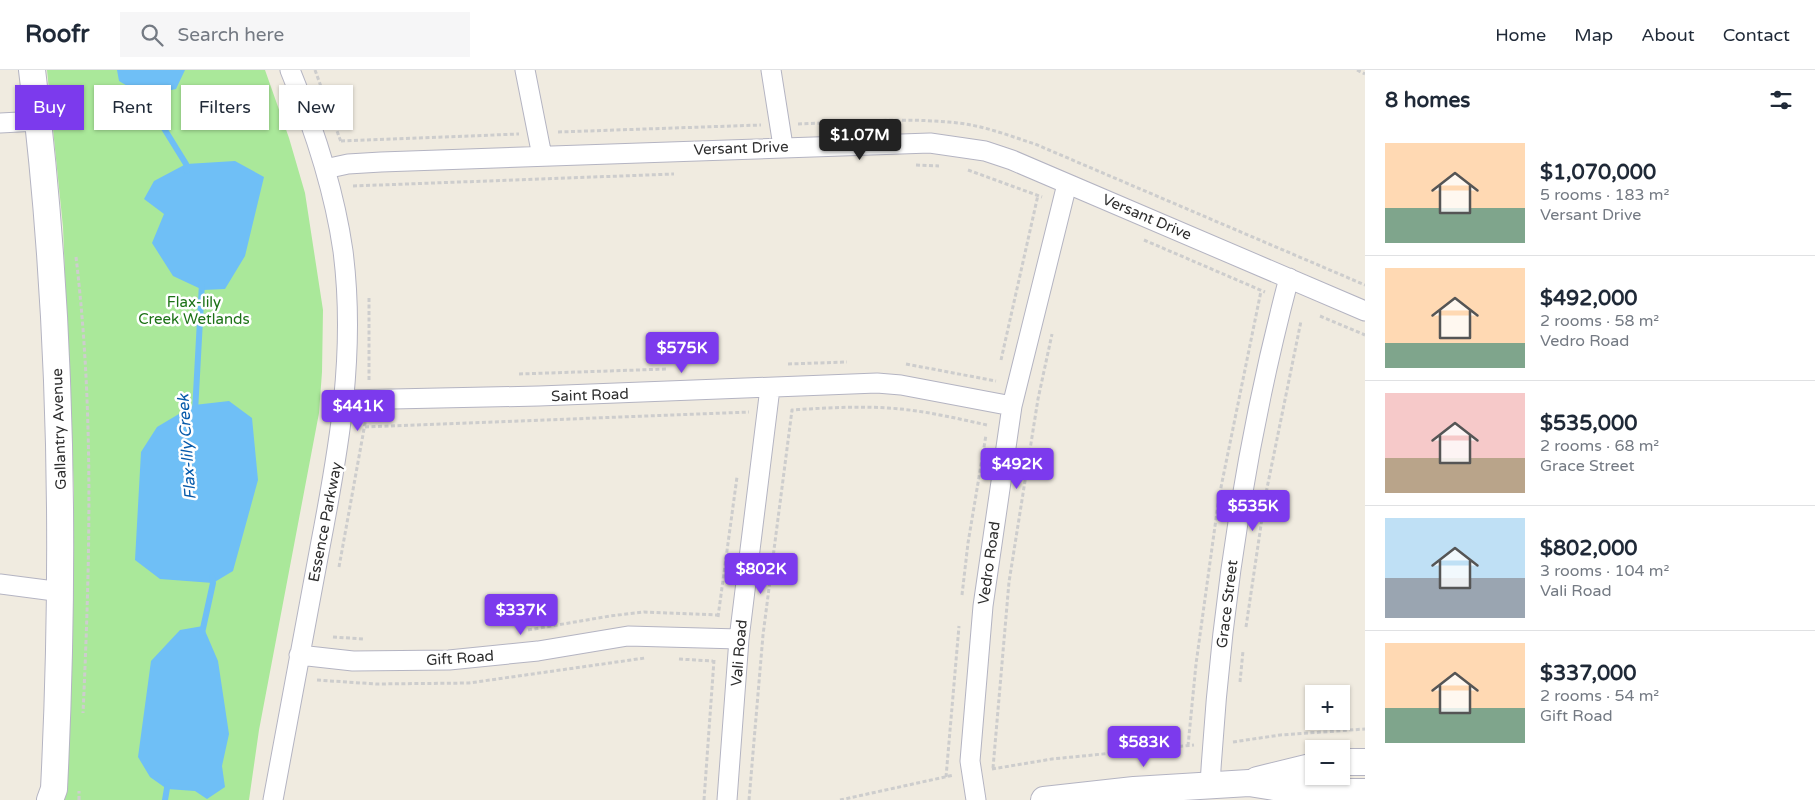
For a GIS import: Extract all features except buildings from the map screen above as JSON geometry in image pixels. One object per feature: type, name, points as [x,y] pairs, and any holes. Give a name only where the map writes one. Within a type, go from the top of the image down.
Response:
[{"type":"street","name":"Gallantry Avenue","points":[[32,70],[34,85]]},
{"type":"street","name":"Essence Parkway","points":[[273,800],[337,458],[345,400],[348,345],[347,294],[336,210],[316,134],[290,70]]},
{"type":"street","points":[[525,70],[542,156]]},
{"type":"street","points":[[771,70],[783,146]]},
{"type":"street","points":[[0,123],[15,122]]},
{"type":"street","name":"Gallantry Avenue","points":[[39,130],[53,282],[60,426],[62,592],[54,796]]},
{"type":"street","name":"Versant Drive","points":[[325,169],[348,164],[381,162],[783,146],[930,143],[955,145],[1012,160],[1365,311]]},
{"type":"street","name":"Vedro Road","points":[[976,800],[970,772],[971,741],[983,606],[1012,406],[1061,204],[1068,184]]},
{"type":"street","name":"Grace Street","points":[[1210,785],[1212,744],[1230,569],[1256,422],[1289,278]]},
{"type":"street","name":"Saint Road","points":[[345,400],[856,384],[901,385],[1012,406]]},
{"type":"street","name":"Vali Road","points":[[727,800],[739,638],[770,388]]},
{"type":"street","points":[[0,584],[62,592]]},
{"type":"street","name":"Gift Road","points":[[299,656],[352,660],[449,660],[538,651],[628,636],[739,638]]},
{"type":"street","points":[[1350,762],[1365,762]]},
{"type":"street","points":[[1249,792],[1266,776],[1305,768]]},
{"type":"street","points":[[1044,800],[1210,785],[1249,792],[1365,792]]},
{"type":"path","points":[[1357,70],[1365,74]]},
{"type":"path","points":[[913,165],[945,167]]},
{"type":"path","points":[[960,169],[1002,180],[1061,204]]},
{"type":"path","points":[[353,186],[677,174]]},
{"type":"path","points":[[1134,236],[1365,335]]},
{"type":"path","points":[[1246,630],[1271,462],[1304,308]]},
{"type":"path","points":[[993,769],[1010,582],[1038,400],[1054,325]]},
{"type":"path","points":[[365,426],[846,407],[888,408],[926,412],[987,425]]},
{"type":"path","points":[[749,800],[763,635],[792,410]]},
{"type":"path","points":[[521,631],[644,612],[718,615]]},
{"type":"path","points":[[326,636],[366,639]]},
{"type":"path","points":[[1240,686],[1243,649]]},
{"type":"path","points":[[840,800],[970,772],[1052,759],[1234,742],[1280,735],[1363,730],[1363,735]]},
{"type":"path","points":[[1234,742],[1235,733]]},
{"type":"green space","name":"Flax-lily Creek Wetlands","points":[[47,70],[265,70],[279,110],[279,130],[286,130],[305,193],[323,310],[319,413],[259,730],[249,800],[65,800],[71,658],[74,492],[63,227],[53,130],[84,130],[84,85],[49,85]]},
{"type":"water","points":[[117,70],[185,70],[176,89],[171,90],[171,85],[126,85],[119,81]]},
{"type":"water","points":[[235,161],[264,177],[245,256],[225,289],[203,290],[173,276],[152,243],[164,214],[144,199],[154,181],[186,164]]},
{"type":"water","points":[[229,401],[252,418],[258,480],[233,571],[213,583],[160,579],[135,560],[141,452],[157,427],[194,405]]},
{"type":"water","points":[[203,626],[218,661],[229,734],[222,766],[225,787],[207,799],[195,791],[167,789],[150,777],[138,757],[151,661],[180,630]]},
{"type":"waterway","name":"Flax-lily Creek","points":[[165,130],[186,164],[187,171]]},
{"type":"waterway","name":"Flax-lily Creek","points":[[195,412],[202,283]]},
{"type":"waterway","name":"Flax-lily Creek","points":[[202,633],[213,583],[212,577]]},
{"type":"waterway","name":"Flax-lily Creek","points":[[165,800],[168,782]]}]
